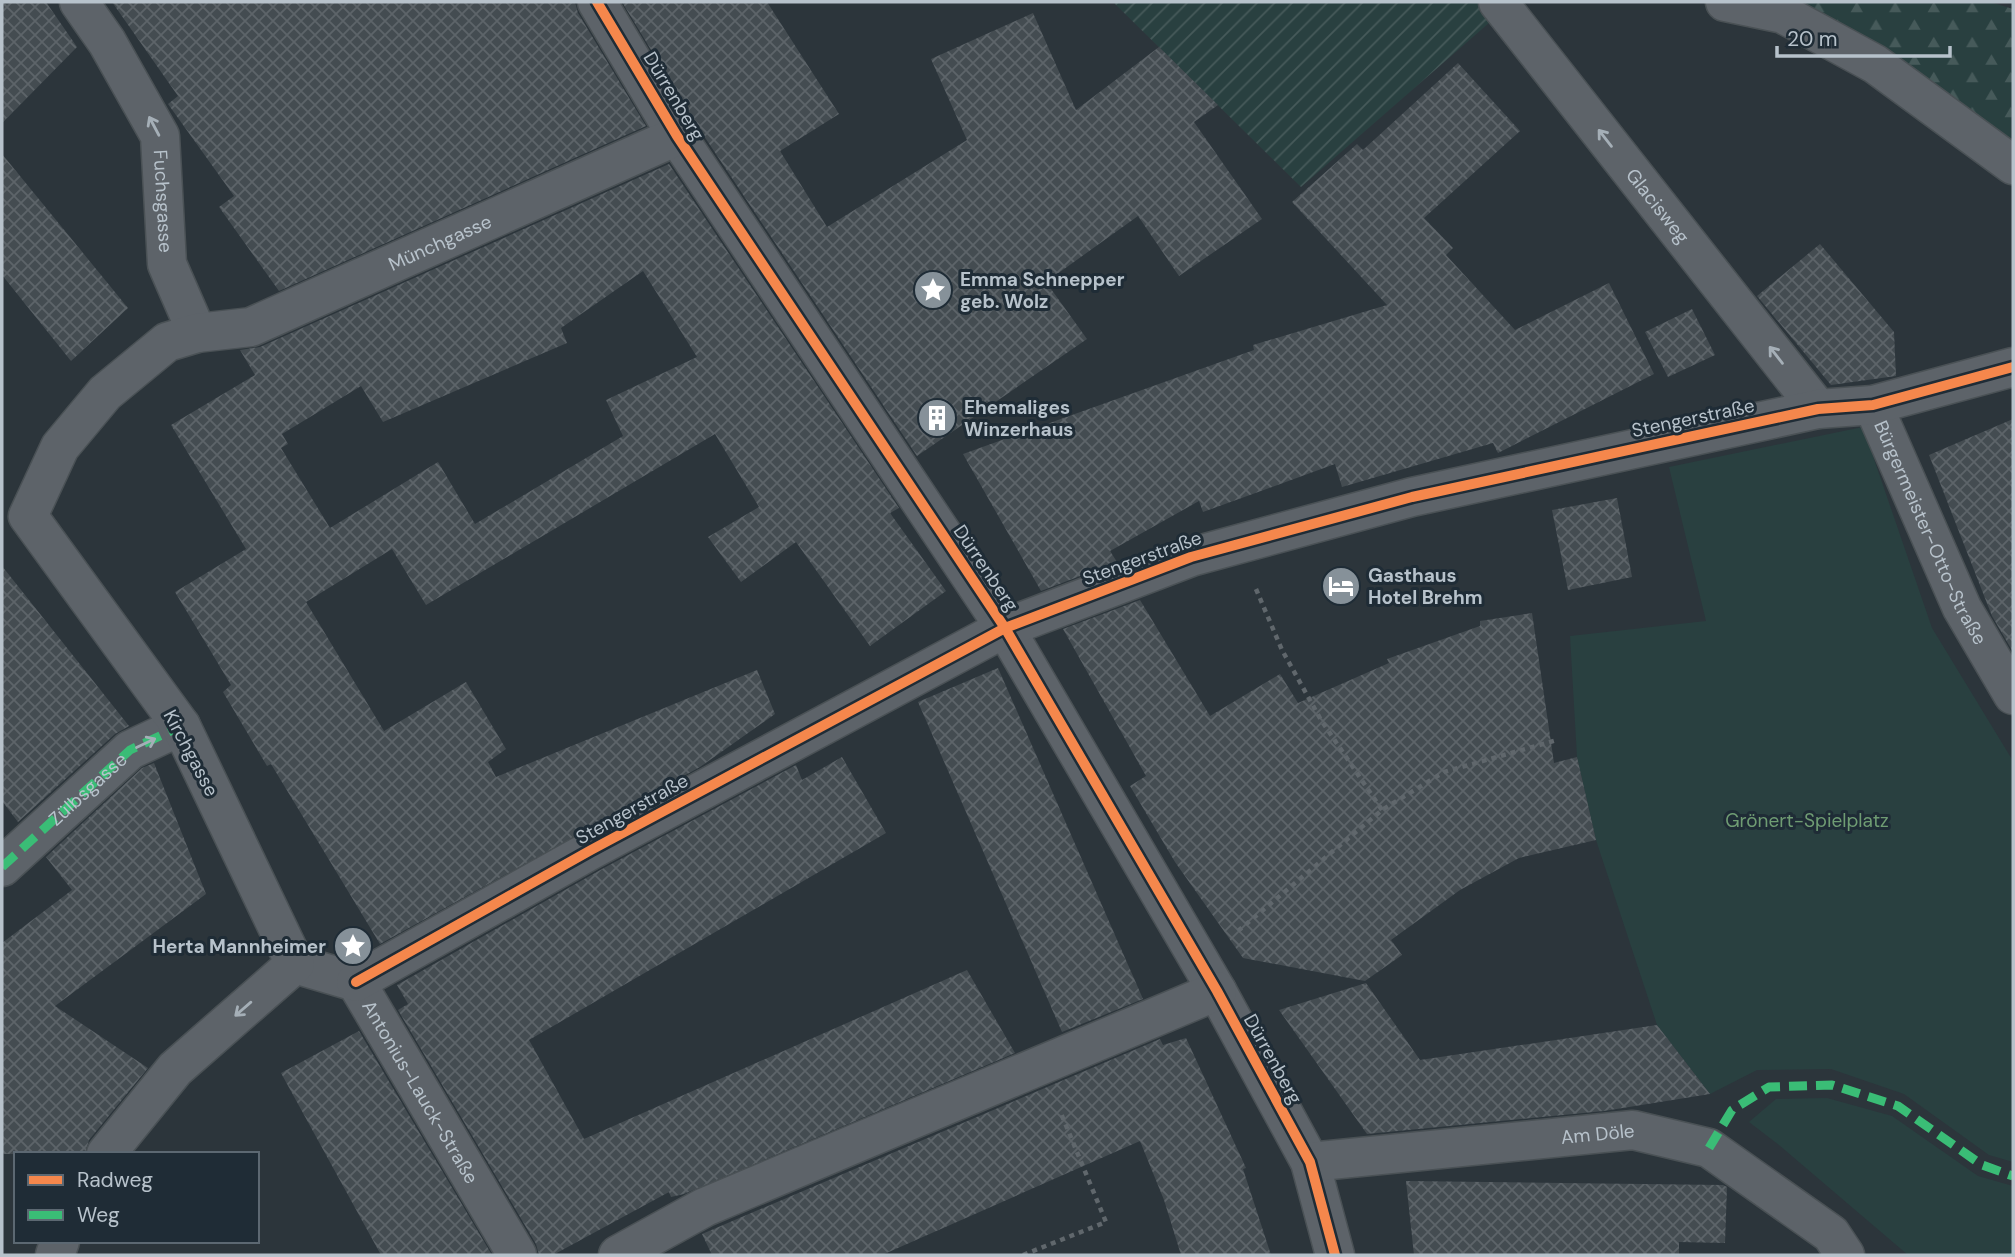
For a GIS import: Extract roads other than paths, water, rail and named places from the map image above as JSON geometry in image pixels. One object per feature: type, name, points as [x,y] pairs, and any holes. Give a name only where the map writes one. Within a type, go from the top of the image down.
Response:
[{"type":"street","name":"Fuchsgasse","points":[[79,2],[107,42],[160,136],[167,264],[197,333]]},
{"type":"street","name":"Dürrenberg","points":[[597,2],[677,136],[1005,628],[1208,977],[1310,1162],[1335,1255]]},
{"type":"street","name":"Glacisweg","points":[[1498,2],[1818,409]]},
{"type":"street","points":[[1725,2],[1783,14],[1875,64],[2013,165]]},
{"type":"street","name":"Münchgasse","points":[[197,333],[251,327],[677,136]]},
{"type":"street","name":"Kirchgasse","points":[[197,333],[167,342],[106,393],[60,447],[28,516],[181,726],[295,964]]},
{"type":"street","name":"Stengerstraße","points":[[356,982],[603,844],[1005,628],[1191,557],[1412,497],[1818,409],[1873,405],[2013,367]]},
{"type":"street","name":"Bürgermeister-Otto-Straße","points":[[1873,405],[1962,608],[2013,695]]},
{"type":"street","name":"Zülbsgasse","points":[[2,867],[131,750],[181,726]]},
{"type":"street","points":[[108,1152],[175,1069],[295,964]]},
{"type":"street","name":"Antonius-Lauck-Straße","points":[[295,964],[356,982],[517,1255]]},
{"type":"street","points":[[618,1255],[705,1207],[1041,1065],[1208,977]]},
{"type":"street","name":"Am Döle","points":[[1310,1162],[1633,1129],[1709,1148],[1830,1234],[1845,1255]]},
{"type":"place","name":"Emma Schnepper geb. Wolz","points":[[933,290]]},
{"type":"place","name":"Ehemaliges Winzerhaus","points":[[937,418]]},
{"type":"place","name":"Gasthaus Hotel Brehm","points":[[1341,586]]},
{"type":"place","name":"Herta Mannheimer","points":[[353,946]]},
{"type":"park label","name":"Grönert-Spielplatz","points":[[1807,820]]}]
